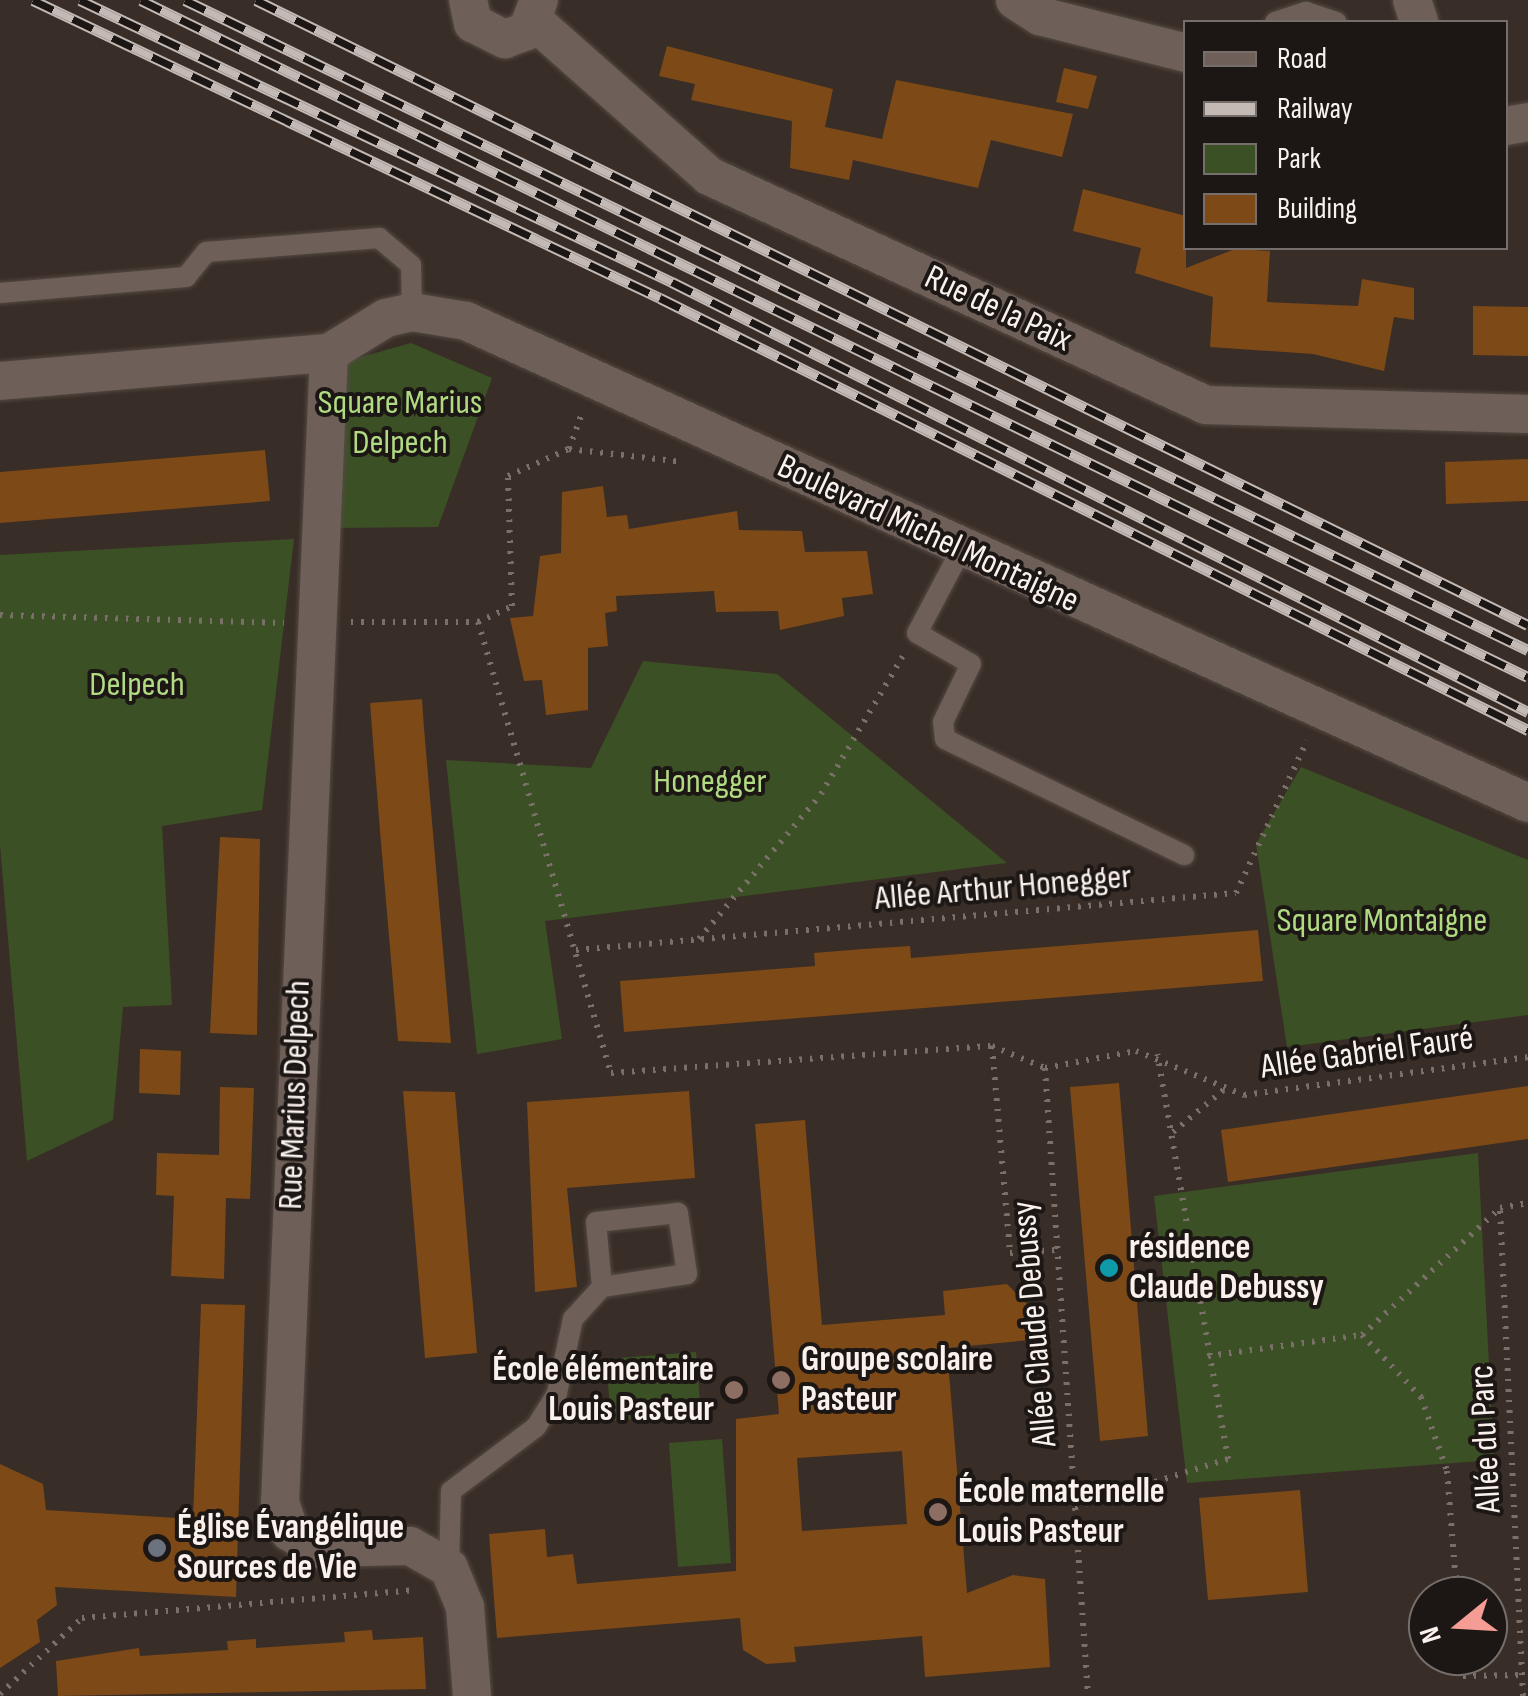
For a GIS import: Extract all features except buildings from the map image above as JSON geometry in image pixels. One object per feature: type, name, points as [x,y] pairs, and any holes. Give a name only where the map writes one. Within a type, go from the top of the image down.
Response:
[{"type":"street","name":"Rue de la Paix","points":[[468,0],[473,22],[492,37],[516,36],[537,11],[709,176],[1206,405],[1528,414]]},
{"type":"street","points":[[1015,0],[1040,16],[1183,52]]},
{"type":"street","name":"Boulevard Michel Montaigne","points":[[329,353],[362,328],[412,312],[466,321],[961,550],[1528,803]]},
{"type":"street","points":[[0,380],[329,353]]},
{"type":"street","name":"Rue Marius Delpech","points":[[329,353],[314,622],[280,1502],[290,1532],[316,1548],[410,1546],[454,1576]]},
{"type":"street","points":[[454,1576],[472,1696]]},
{"type":"lane","points":[[1281,20],[1306,12],[1330,20]]},
{"type":"lane","points":[[0,293],[186,277],[206,252],[379,238],[411,266],[412,312]]},
{"type":"lane","points":[[961,550],[916,633],[971,664],[943,722],[945,739],[1184,855]]},
{"type":"lane","points":[[454,1576],[451,1491],[536,1427],[557,1392],[564,1337],[602,1287],[596,1222],[678,1212],[687,1274],[602,1287]]},
{"type":"path","points":[[0,615],[478,622],[512,606],[508,476],[569,449],[700,464],[713,435]]},
{"type":"path","points":[[478,622],[611,1073],[992,1046],[1044,1068],[1157,1054],[1228,1459],[1075,1507]]},
{"type":"path","points":[[699,939],[821,794],[916,633]]},
{"type":"path","name":"Allée Arthur Honegger","points":[[576,950],[1236,893],[1320,712]]},
{"type":"path","points":[[992,1046],[1010,1253],[1054,1250]]},
{"type":"path","name":"Allée Gabriel Fauré","points":[[1157,1054],[1244,1094],[1528,1057]]},
{"type":"path","name":"Allée Claude Debussy","points":[[1044,1068],[1088,1696]]},
{"type":"path","points":[[1172,1133],[1226,1087]]},
{"type":"path","points":[[1208,1356],[1362,1335],[1500,1208],[1528,1202]]},
{"type":"path","name":"Allée du Parc","points":[[1500,1208],[1523,1696]]},
{"type":"path","points":[[1362,1335],[1421,1397],[1447,1471],[1455,1576]]},
{"type":"path","points":[[0,1694],[82,1618],[454,1576]]},
{"type":"path","points":[[1508,1674],[1522,1674]]},
{"type":"green space","name":"Square Marius Delpech","points":[[411,343],[492,378],[438,527],[330,528],[343,362]]},
{"type":"green space","name":"Delpech","points":[[294,539],[262,810],[162,826],[172,1005],[123,1007],[113,1120],[27,1161],[0,845],[0,555]]},
{"type":"green space","name":"Honegger","points":[[643,661],[777,674],[1007,863],[545,921],[562,1039],[477,1054],[446,760],[591,768]]},
{"type":"green space","name":"Square Montaigne","points":[[1301,767],[1528,860],[1528,1015],[1287,1047],[1256,844]]},
{"type":"green space","points":[[1478,1153],[1494,1460],[1187,1483],[1154,1196]]},
{"type":"green space","points":[[696,1352],[701,1413],[611,1421],[606,1359]]},
{"type":"green space","points":[[722,1439],[731,1563],[678,1567],[669,1443]]},
{"type":"railway","points":[[33,0],[660,298],[1528,730]]},
{"type":"railway","points":[[80,0],[672,282],[1528,712]]},
{"type":"railway","points":[[141,0],[1528,677]]},
{"type":"railway","points":[[185,0],[1528,650]]},
{"type":"railway","points":[[256,0],[1528,625]]},
{"type":"place","name":"résidence Claude Debussy","points":[[1109,1268]]},
{"type":"place","name":"Groupe scolaire Pasteur","points":[[781,1380]]},
{"type":"place","name":"École élémentaire Louis Pasteur","points":[[734,1390]]},
{"type":"place","name":"École maternelle Louis Pasteur","points":[[938,1512]]},
{"type":"place","name":"Église Évangélique Sources de Vie","points":[[157,1548]]}]
